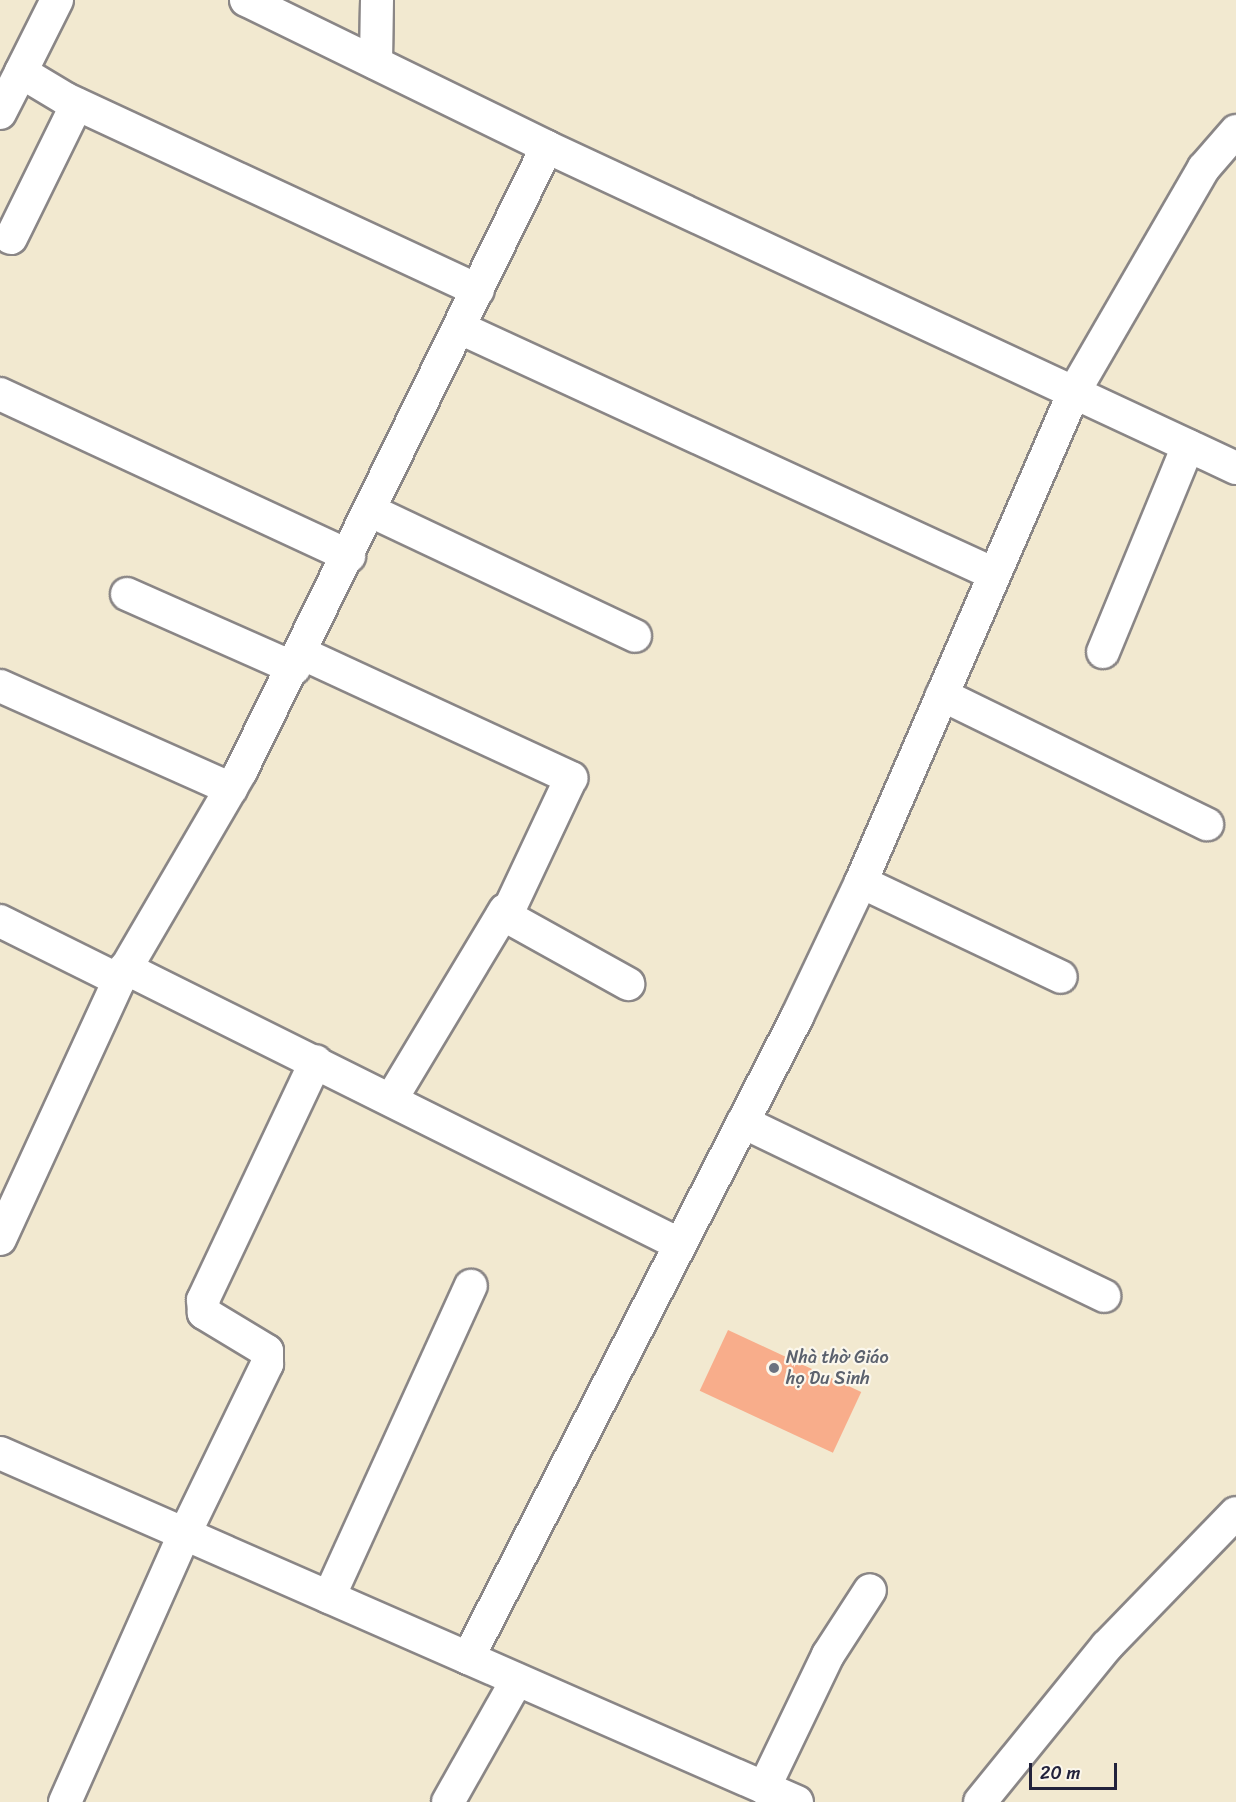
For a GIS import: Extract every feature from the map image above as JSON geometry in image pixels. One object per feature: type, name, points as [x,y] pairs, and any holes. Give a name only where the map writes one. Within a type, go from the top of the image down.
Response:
[{"type":"street","points":[[0,113],[57,0]]},
{"type":"street","points":[[246,0],[547,147],[1236,468]]},
{"type":"street","points":[[376,63],[377,0]]},
{"type":"street","points":[[21,72],[77,104],[478,290]]},
{"type":"street","points":[[11,238],[77,104]]},
{"type":"street","points":[[468,1658],[742,1122],[861,882],[992,573],[1074,392],[1204,168],[1236,130]]},
{"type":"street","points":[[0,1239],[122,974],[231,789],[298,660],[547,147]]},
{"type":"street","points":[[460,328],[992,573]]},
{"type":"street","points":[[0,394],[349,556]]},
{"type":"street","points":[[1103,652],[1188,446]]},
{"type":"street","points":[[371,511],[635,636]]},
{"type":"street","points":[[127,594],[298,660],[571,778],[505,910],[392,1098]]},
{"type":"street","points":[[0,686],[231,789]]},
{"type":"street","points":[[942,694],[1207,824]]},
{"type":"street","points":[[861,882],[1060,977]]},
{"type":"street","points":[[505,910],[510,920],[628,984]]},
{"type":"street","points":[[0,921],[316,1061],[679,1244]]},
{"type":"street","points":[[65,1802],[184,1533],[262,1378],[269,1355],[204,1313],[203,1300],[316,1061]]},
{"type":"street","points":[[742,1122],[1104,1296]]},
{"type":"street","points":[[329,1597],[471,1286]]},
{"type":"street","points":[[0,1453],[797,1802]]},
{"type":"street","points":[[980,1802],[1107,1646],[1236,1513]]},
{"type":"street","points":[[764,1788],[828,1655],[870,1590]]},
{"type":"street","points":[[448,1802],[517,1680]]},
{"type":"building","points":[[728,1330],[861,1392],[833,1453],[700,1391]]},
{"type":"place","name":"Nhà thờ Giáo họ Du Sinh","points":[[774,1368]]}]
